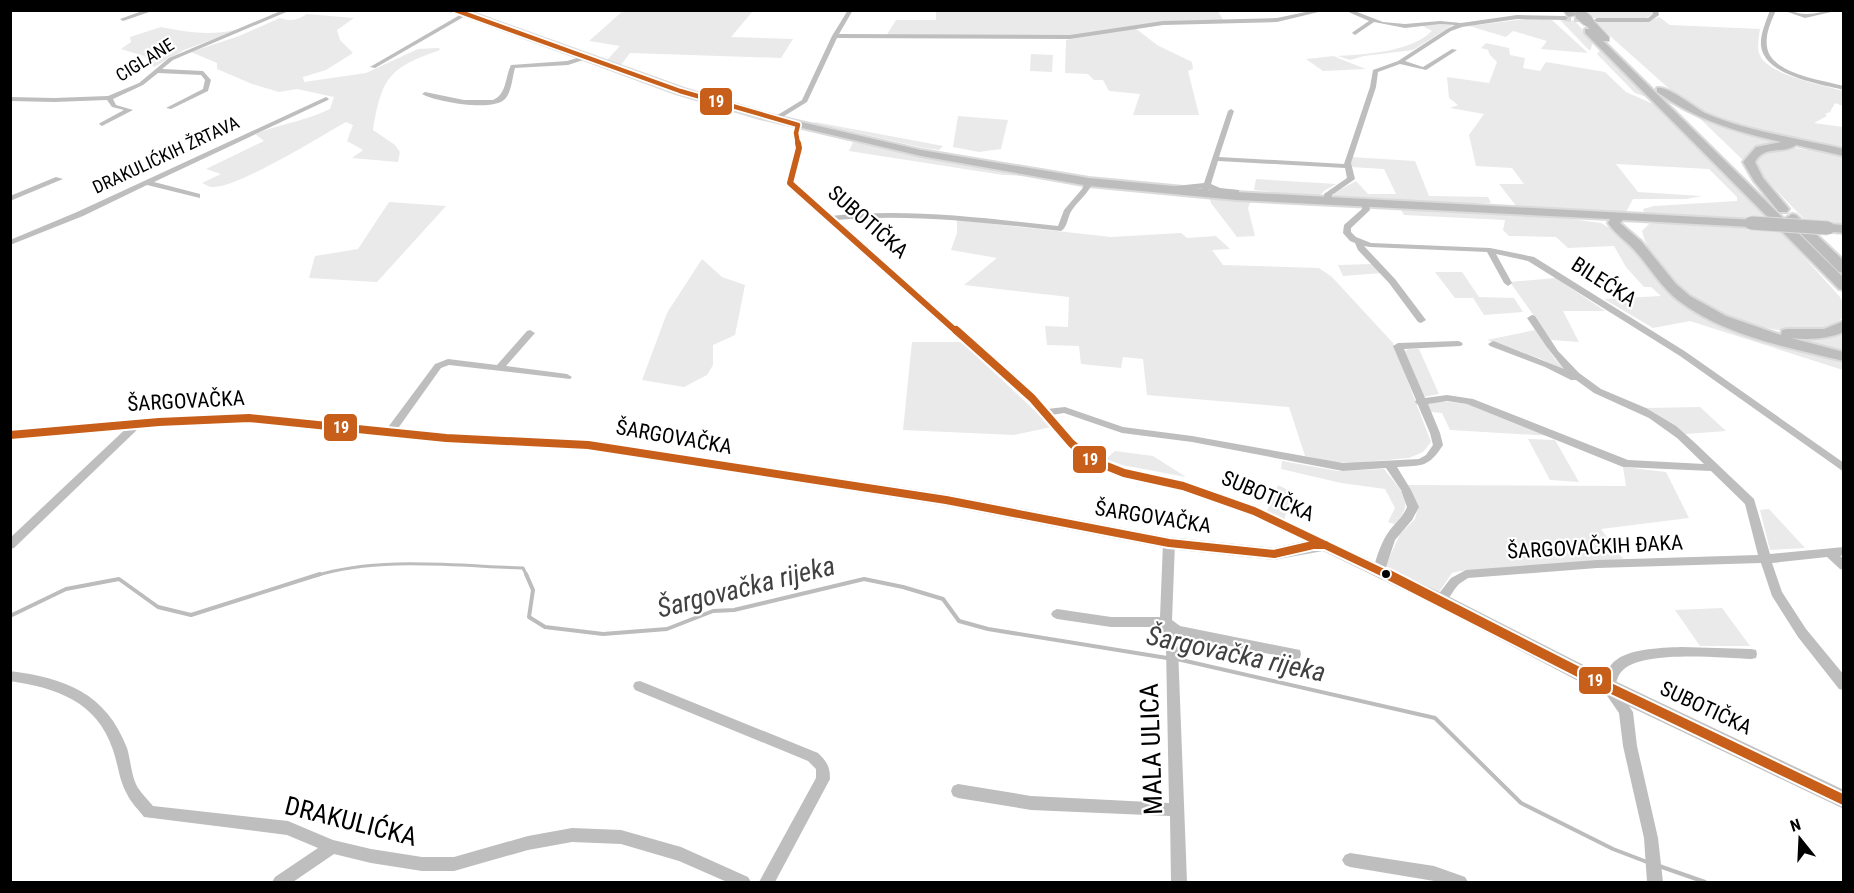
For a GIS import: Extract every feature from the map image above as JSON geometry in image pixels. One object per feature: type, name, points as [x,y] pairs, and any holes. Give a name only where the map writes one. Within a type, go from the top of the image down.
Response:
[{"type":"highway","points":[[1579,18],[1605,39]]},
{"type":"main road","points":[[454,10],[680,91],[778,120],[921,153],[1089,182],[1164,190],[1205,189],[1259,198],[1844,229]]},
{"type":"main road","points":[[1579,18],[1844,286]]},
{"type":"main road","points":[[1605,39],[1844,269]]},
{"type":"main road","points":[[1644,77],[1676,102],[1713,120],[1844,153]]},
{"type":"main road","points":[[802,106],[799,116],[802,121],[824,131]]},
{"type":"main road","points":[[747,111],[772,115],[787,112]]},
{"type":"main road","points":[[1784,209],[1754,174],[1749,162],[1754,153],[1778,145],[1831,150]]},
{"type":"main road","points":[[1570,215],[1600,221],[1636,238]]},
{"type":"main road","points":[[1619,217],[1614,223],[1620,231]]},
{"type":"main road","points":[[1619,217],[1629,222],[1636,238],[1671,287],[1685,299],[1712,314],[1751,330],[1844,357]]},
{"type":"main road","points":[[1636,238],[1641,222],[1660,219]]},
{"type":"main road","points":[[1794,236],[1794,243],[1844,296]]},
{"type":"main road","points":[[1712,314],[1752,327],[1794,334],[1821,333],[1839,329],[1844,325]]},
{"type":"street","points":[[123,19],[153,10]]},
{"type":"street","name":"CIGLANE","points":[[10,99],[109,98],[141,84],[171,59],[189,50],[228,37],[289,10]]},
{"type":"street","points":[[778,120],[790,118],[802,106],[850,10]]},
{"type":"street","points":[[1290,10],[1300,16]]},
{"type":"street","points":[[835,36],[1071,37],[1163,23],[1249,22],[1300,16],[1325,10]]},
{"type":"street","points":[[1346,10],[1372,21],[1403,26],[1444,21],[1461,26]]},
{"type":"street","points":[[1539,17],[1546,13],[1546,10]]},
{"type":"street","points":[[1328,201],[1328,194],[1351,179],[1346,166],[1373,87],[1373,72],[1400,62],[1449,30],[1461,26],[1509,18],[1539,17],[1649,20],[1655,16],[1655,10]]},
{"type":"street","points":[[1773,10],[1765,26],[1765,52],[1770,62],[1791,73],[1844,88]]},
{"type":"street","points":[[1784,10],[1805,16]]},
{"type":"street","points":[[1828,14],[1838,10]]},
{"type":"street","points":[[373,67],[465,14]]},
{"type":"street","points":[[1769,18],[1828,14],[1844,16]]},
{"type":"street","points":[[1355,33],[1372,21]]},
{"type":"street","points":[[1400,62],[1424,69],[1454,50]]},
{"type":"street","points":[[425,94],[464,101],[500,101],[513,66],[568,63],[587,57]]},
{"type":"street","points":[[155,71],[202,73],[208,80],[206,90],[169,108]]},
{"type":"street","points":[[102,124],[130,110],[114,106],[109,98]]},
{"type":"street","name":"DRAKULIĆKIH ŽRTAVA","points":[[13,240],[147,183],[326,99]]},
{"type":"street","points":[[778,120],[778,117],[802,106]]},
{"type":"street","points":[[1205,189],[1231,111]]},
{"type":"street","name":"SUBOTIČKA","points":[[798,125],[796,133],[799,148],[790,183],[1046,412],[1081,453],[1100,464],[1124,473],[1183,486],[1224,499],[1379,570],[1608,687],[1844,800]]},
{"type":"street","points":[[1215,159],[1346,166]]},
{"type":"street","name":"DRAKULIĆKIH ŽRTAVA","points":[[10,199],[59,179]]},
{"type":"street","points":[[830,218],[860,214],[906,213],[1061,229],[1068,210],[1086,190],[1089,182]]},
{"type":"street","points":[[147,183],[197,196]]},
{"type":"street","points":[[1365,202],[1366,210],[1350,224],[1348,235],[1359,243],[1361,248],[1392,280],[1420,320]]},
{"type":"street","name":"BILEĆKA","points":[[1359,243],[1490,250],[1531,259],[1683,354],[1844,469]]},
{"type":"street","points":[[1490,250],[1508,284]]},
{"type":"street","points":[[1532,318],[1559,358],[1585,384]]},
{"type":"street","points":[[500,368],[530,333]]},
{"type":"street","points":[[1046,412],[1065,410],[1122,430],[1192,439],[1329,465],[1390,465],[1421,462],[1430,457],[1438,445],[1398,346],[1458,344]]},
{"type":"street","points":[[1493,344],[1548,365],[1638,408],[1664,422],[1689,441],[1750,501],[1770,580],[1783,607],[1844,685]]},
{"type":"street","points":[[390,432],[438,366],[448,362],[567,377]]},
{"type":"street","points":[[1420,402],[1447,398],[1481,405],[1627,464],[1714,468]]},
{"type":"street","name":"ŠARGOVAČKA","points":[[10,435],[137,424],[249,418],[457,439],[588,445],[633,450],[728,468],[946,500],[1169,543],[1274,554],[1313,545],[1324,545]]},
{"type":"street","points":[[10,545],[137,424]]},
{"type":"street","points":[[1379,570],[1386,545],[1395,531],[1408,520],[1413,507],[1406,489],[1390,465]]},
{"type":"street","name":"MALA ULICA","points":[[1169,543],[1166,622],[1172,648],[1179,882]]},
{"type":"street","name":"ŠARGOVAČKIH ĐAKA","points":[[1440,600],[1455,581],[1466,574],[1597,564],[1765,559],[1844,550]]},
{"type":"street","points":[[1829,552],[1844,566]]},
{"type":"street","points":[[1057,614],[1130,624],[1166,622],[1176,630],[1295,654]]},
{"type":"street","points":[[1656,880],[1651,838],[1630,746],[1626,712],[1608,687],[1618,664],[1636,656],[1650,653],[1751,654]]},
{"type":"street","name":"DRAKULIĆKA","points":[[10,676],[36,679],[74,690],[102,714],[119,745],[130,788],[149,812],[288,828],[332,847],[422,864],[454,864],[528,843],[572,836],[621,837],[681,854],[743,882]]},
{"type":"street","points":[[640,686],[813,758],[823,767],[823,779],[767,882]]},
{"type":"street","points":[[958,790],[1031,803],[1177,810]]},
{"type":"street","points":[[280,882],[332,847]]},
{"type":"street","points":[[1350,860],[1434,873],[1460,882]]},
{"type":"shaded area","points":[[624,10],[753,11],[731,37],[793,39],[781,58],[630,53],[621,65],[607,60],[620,46],[589,41]]},
{"type":"shaded area","points":[[936,10],[1217,10],[1224,21],[1179,21],[1076,35],[886,36],[896,20],[936,20]]},
{"type":"shaded area","points":[[1583,11],[1651,11],[1653,14],[1646,18],[1590,18]]},
{"type":"shaded area","points":[[307,14],[354,18],[337,30],[340,40],[353,53],[326,70],[303,77],[304,82],[366,73],[418,49],[439,48],[440,50],[423,56],[398,70],[390,77],[380,98],[373,130],[395,145],[400,152],[398,162],[352,158],[363,150],[347,141],[353,125],[346,122],[278,161],[239,180],[211,187],[202,183],[221,174],[206,169],[264,141],[255,134],[312,117],[330,109],[334,97],[297,89],[279,92],[252,84],[217,69],[217,63],[191,52],[239,36],[280,18],[294,20]]},
{"type":"shaded area","points":[[1659,17],[1670,25],[1760,29],[1759,53],[1772,67],[1796,78],[1843,91],[1843,106],[1835,103],[1830,112],[1825,114],[1827,116],[1814,123],[1843,127],[1843,148],[1734,124],[1683,101],[1592,20],[1647,21]]},
{"type":"shaded area","points":[[1534,18],[1552,20],[1588,53],[1541,49],[1547,41],[1513,31],[1506,37],[1469,26]]},
{"type":"shaded area","points":[[1560,20],[1575,21],[1593,42],[1590,51]]},
{"type":"shaded area","points":[[1428,23],[1453,25],[1413,50],[1350,60],[1338,56],[1400,48],[1423,38],[1432,31],[1421,25]]},
{"type":"shaded area","points":[[161,27],[198,33],[236,31],[184,50],[154,67],[144,56],[121,49],[131,42],[130,37]]},
{"type":"shaded area","points":[[1135,28],[1157,45],[1192,62],[1193,69],[1188,71],[1199,115],[1133,115],[1140,94],[1109,91],[1103,80],[1094,80],[1088,74],[1065,73],[1066,40]]},
{"type":"shaded area","points":[[1486,43],[1509,48],[1510,55],[1525,58],[1523,68],[1540,71],[1546,62],[1605,72],[1626,92],[1662,108],[1770,220],[1644,213],[1643,209],[1654,206],[1737,201],[1737,197],[1709,169],[1616,164],[1638,192],[1702,196],[1686,199],[1633,199],[1626,212],[1517,207],[1499,184],[1524,184],[1512,168],[1476,166],[1469,135],[1484,114],[1450,108],[1458,105],[1449,98],[1447,77],[1489,83],[1497,62],[1488,50],[1481,48]]},
{"type":"shaded area","points":[[1601,49],[1653,99],[1635,93],[1597,54]]},
{"type":"shaded area","points":[[1031,54],[1053,55],[1052,72],[1030,71]]},
{"type":"shaded area","points":[[1334,56],[1366,69],[1323,71],[1306,59]]},
{"type":"shaded area","points":[[1692,111],[1790,140],[1775,144],[1745,162]]},
{"type":"shaded area","points":[[958,116],[1008,120],[1001,149],[979,152],[953,147]]},
{"type":"shaded area","points":[[815,122],[943,146],[939,150],[924,148]]},
{"type":"shaded area","points":[[853,142],[1034,176],[1003,175],[849,151]]},
{"type":"shaded area","points":[[1788,147],[1843,155],[1843,225],[1807,222],[1754,167],[1753,159],[1761,152]]},
{"type":"shaded area","points":[[1351,157],[1415,161],[1429,196],[1488,197],[1491,203],[1440,204],[1333,197],[1334,193],[1356,181],[1368,194],[1396,194],[1384,169],[1351,167]]},
{"type":"shaded area","points":[[1256,179],[1336,184],[1318,197],[1254,190]]},
{"type":"shaded area","points":[[1209,196],[1256,200],[1250,203],[1248,208],[1255,236],[1237,237],[1211,203]]},
{"type":"shaded area","points":[[389,202],[446,206],[377,282],[309,278],[315,256],[358,249]]},
{"type":"shaded area","points":[[1399,207],[1542,215],[1601,223],[1620,234],[1673,293],[1687,303],[1843,359],[1843,370],[1690,321],[1653,328],[1604,299],[1661,296],[1651,287],[1644,287],[1626,267],[1614,246],[1568,248],[1556,237],[1509,236],[1503,230],[1505,220],[1404,215]]},
{"type":"shaded area","points":[[957,220],[1111,237],[1181,233],[1187,238],[1216,236],[1230,249],[1212,250],[1223,265],[1319,268],[1332,277],[1393,343],[1431,442],[1423,452],[1409,458],[1353,463],[1335,462],[1305,456],[1289,407],[1147,395],[1143,359],[1123,357],[1121,368],[1081,364],[1079,346],[1047,345],[1045,326],[1068,327],[1069,297],[964,285],[997,258],[951,250],[957,233]]},
{"type":"shaded area","points":[[1649,224],[1778,228],[1840,297],[1843,304],[1843,317],[1831,326],[1815,331],[1797,332],[1757,326],[1721,313],[1698,300],[1678,284],[1652,254],[1642,231]]},
{"type":"shaded area","points":[[702,259],[722,277],[745,285],[735,335],[713,345],[713,365],[707,375],[684,387],[642,380],[667,313]]},
{"type":"shaded area","points":[[1373,264],[1382,273],[1343,276],[1338,265]]},
{"type":"shaded area","points":[[1435,272],[1462,272],[1479,297],[1514,298],[1523,312],[1484,315],[1473,298],[1455,298]]},
{"type":"shaded area","points":[[1556,278],[1605,311],[1563,311],[1579,342],[1551,340],[1510,282]]},
{"type":"shaded area","points":[[1535,330],[1555,359],[1569,373],[1541,359],[1487,340]]},
{"type":"shaded area","points":[[1843,330],[1843,355],[1773,334]]},
{"type":"shaded area","points":[[912,342],[962,342],[1052,427],[1014,435],[903,430]]},
{"type":"shaded area","points":[[1419,349],[1439,394],[1424,397],[1405,351]]},
{"type":"shaded area","points":[[1441,401],[1476,405],[1554,436],[1450,430],[1442,413],[1431,412],[1427,404]]},
{"type":"shaded area","points":[[1700,407],[1726,431],[1685,434],[1645,408]]},
{"type":"shaded area","points":[[1528,439],[1555,440],[1579,482],[1550,480]]},
{"type":"shaded area","points":[[1115,451],[1153,456],[1186,477],[1122,465],[1106,459]]},
{"type":"shaded area","points":[[1282,461],[1338,471],[1384,469],[1404,496],[1405,509],[1394,524],[1388,522],[1395,508],[1385,489],[1341,483],[1281,469]]},
{"type":"shaded area","points":[[1623,467],[1666,472],[1689,518],[1601,529],[1623,559],[1460,571],[1452,573],[1439,592],[1385,567],[1400,534],[1415,519],[1418,508],[1408,485],[1626,486]]},
{"type":"shaded area","points":[[1278,485],[1292,492],[1284,521],[1266,513]]},
{"type":"shaded area","points":[[1769,509],[1805,548],[1770,550],[1760,510]]},
{"type":"shaded area","points":[[1722,608],[1750,646],[1700,646],[1675,610]]},
{"type":"waterway","name":"Šargovačka rijeka","points":[[315,576],[339,570],[391,564],[523,568],[526,574]]},
{"type":"waterway","name":"Šargovačka rijeka","points":[[10,616],[66,589],[119,579],[158,607],[191,615],[320,574]]},
{"type":"waterway","name":"Šargovačka rijeka","points":[[526,574],[533,590],[529,617],[545,627],[603,634],[667,629],[713,611],[734,610],[864,579],[903,587],[943,599],[959,621],[988,629],[1167,658]]},
{"type":"waterway","name":"Šargovačka rijeka","points":[[1177,659],[1435,718],[1521,803],[1613,849],[1647,862]]},
{"type":"waterway","name":"Šargovačka rijeka","points":[[1659,866],[1705,882]]},
{"type":"tunnel","points":[[1565,18],[1591,20]]},
{"type":"transit line","name":"19","points":[[455,10],[680,91],[798,125],[796,133],[799,148],[790,183],[1032,398],[1071,443],[1089,459],[1124,473],[1183,486],[1254,511],[1379,570],[1608,687],[1844,800]]},
{"type":"transit line","name":"19","points":[[10,435],[159,422],[249,418],[446,438],[588,445],[946,500],[1169,543],[1274,554],[1313,545],[1325,545]]}]
